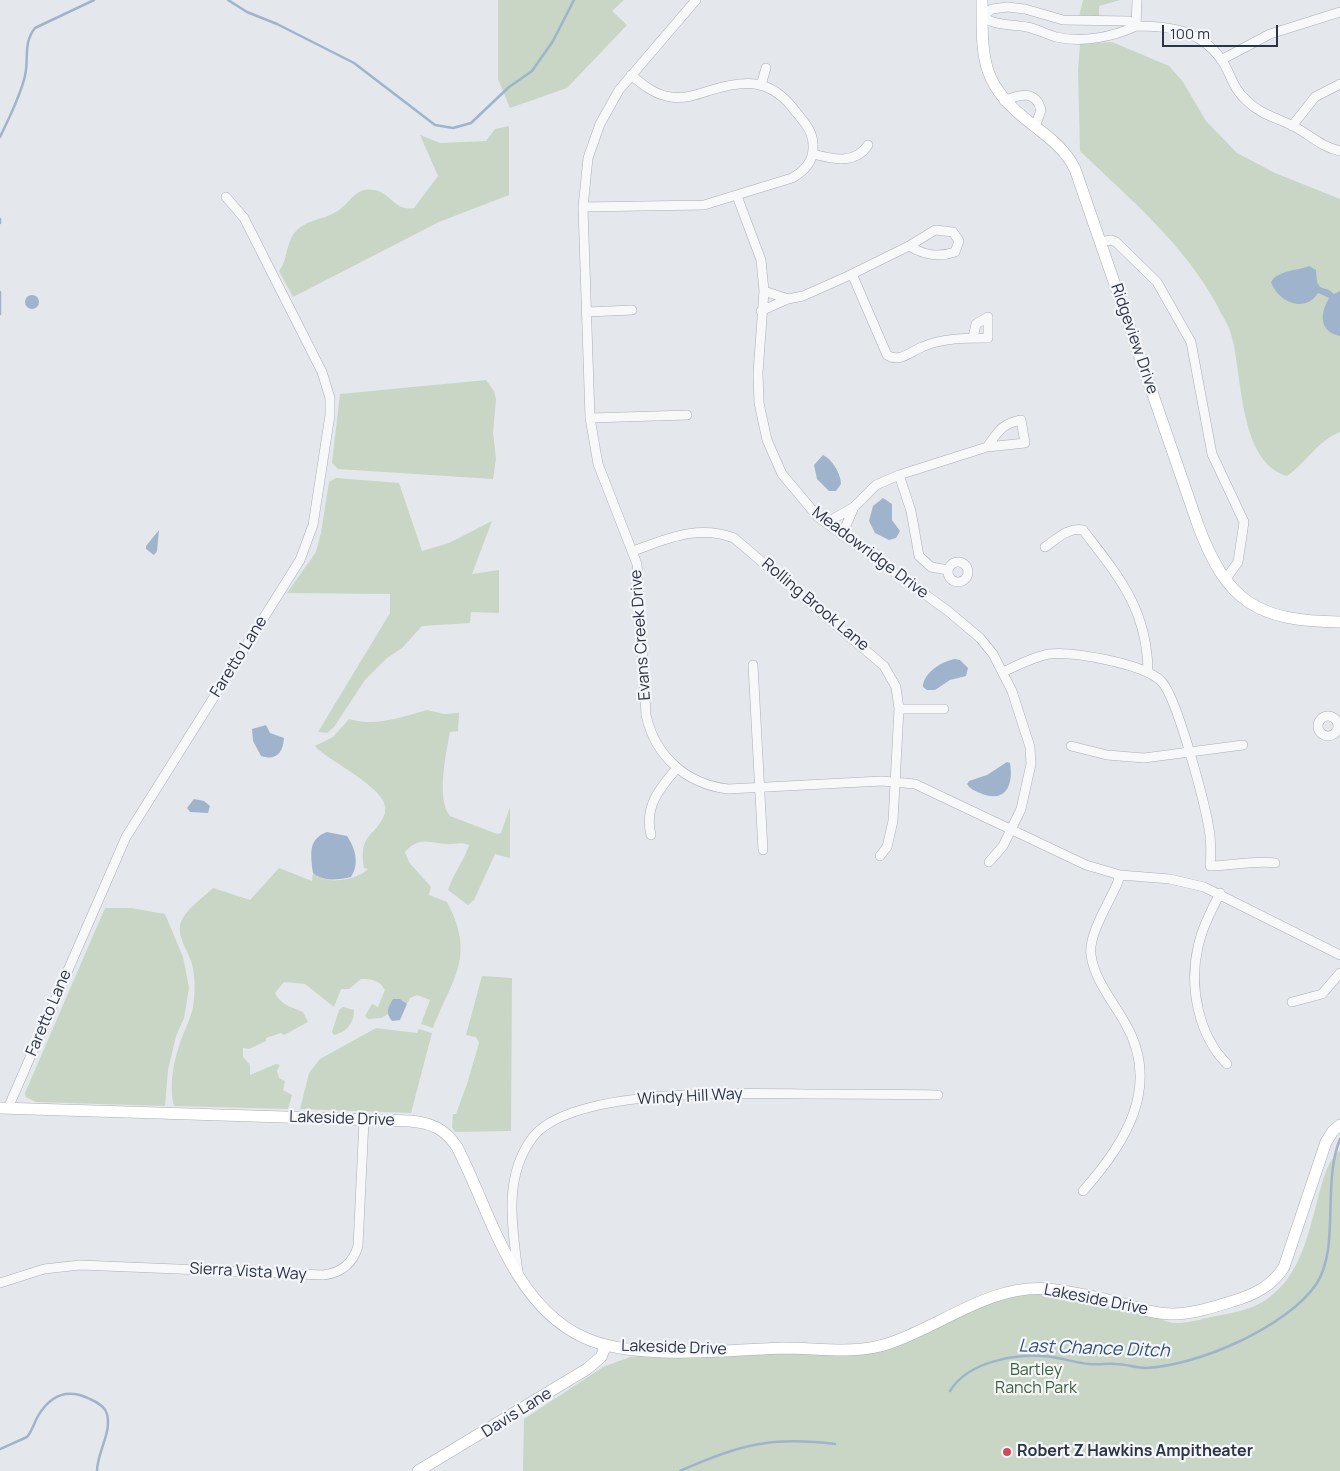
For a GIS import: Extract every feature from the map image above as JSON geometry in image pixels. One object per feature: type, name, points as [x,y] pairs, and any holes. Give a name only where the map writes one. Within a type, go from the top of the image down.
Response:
[{"type":"street","name":"Evans Creek Drive","points":[[696,0],[631,75],[608,107],[593,141],[585,176],[583,207],[590,418],[594,445],[604,483],[633,552],[640,579],[647,721],[659,750],[677,768],[692,779],[716,787],[895,781],[928,788],[1015,830]]},
{"type":"street","name":"Ridgeview Drive","points":[[982,0],[985,62],[990,78],[1004,101],[1056,143],[1071,161],[1212,559],[1225,580],[1250,604],[1274,615],[1299,620],[1340,622]]},
{"type":"street","points":[[1136,26],[1137,0]]},
{"type":"street","points":[[1136,26],[1129,20],[1053,18],[1041,13],[1007,7],[992,9],[982,16],[992,23],[1037,29],[1056,37],[1113,36],[1136,26],[1164,26],[1187,32],[1207,45],[1222,60],[1230,79],[1246,101],[1270,116],[1292,126],[1318,144],[1340,151]]},
{"type":"street","points":[[1222,60],[1270,34],[1340,12]]},
{"type":"street","points":[[1037,29],[1041,13]]},
{"type":"street","points":[[1078,20],[1080,38]]},
{"type":"street","points":[[761,84],[766,68]]},
{"type":"street","points":[[583,207],[686,207],[712,204],[799,174],[810,162],[813,138],[806,125],[780,94],[761,84],[739,82],[690,97],[670,97],[650,90],[631,75]]},
{"type":"street","points":[[1292,126],[1315,97],[1340,84]]},
{"type":"street","points":[[1004,101],[1021,94],[1037,101],[1041,110],[1035,127]]},
{"type":"street","points":[[812,154],[843,159],[854,157],[864,152],[868,145]]},
{"type":"street","name":"Meadowridge Drive","points":[[737,196],[761,260],[764,291],[761,310],[758,394],[767,440],[782,474],[806,506],[826,523],[964,624],[980,638],[1003,672],[1012,691],[1030,754],[1021,809],[1015,830],[990,862]]},
{"type":"street","name":"Faretto Lane","points":[[4,1108],[120,850],[300,560],[313,525],[330,415],[327,384],[244,218],[226,197]]},
{"type":"street","points":[[761,310],[788,299],[803,296],[852,274],[909,246],[935,230],[953,232],[959,241],[955,252],[941,256],[919,252],[909,246]]},
{"type":"street","points":[[1100,242],[1111,240],[1116,242],[1152,277],[1191,342],[1212,454],[1244,522],[1238,562],[1225,580]]},
{"type":"street","points":[[852,274],[887,355],[892,358],[899,358],[938,342],[973,338]]},
{"type":"street","points":[[764,291],[788,299]]},
{"type":"street","points":[[587,312],[632,310]]},
{"type":"street","points":[[590,418],[687,415]]},
{"type":"street","points":[[826,523],[854,507],[876,485],[900,475],[987,448]]},
{"type":"street","points":[[900,475],[909,503],[919,556],[931,567],[948,570]]},
{"type":"street","points":[[842,535],[854,507]]},
{"type":"street","points":[[1045,547],[1066,532],[1075,529],[1083,530],[1120,579],[1136,607],[1145,637],[1148,671]]},
{"type":"street","name":"Rolling Brook Lane","points":[[633,552],[690,532],[713,532],[734,538],[877,658],[891,676],[896,687],[899,709],[890,836],[887,846],[880,856]]},
{"type":"street","points":[[1003,672],[1035,658],[1074,654],[1148,671],[1156,676],[1168,689],[1188,751],[1207,819],[1211,849],[1210,866],[1231,866],[1254,862],[1275,863]]},
{"type":"street","points":[[753,665],[763,850]]},
{"type":"street","points":[[899,709],[944,709]]},
{"type":"street","points":[[1070,746],[1126,758],[1162,756],[1188,751],[1243,746]]},
{"type":"street","points":[[651,836],[649,826],[651,804],[660,787],[677,768]]},
{"type":"street","points":[[1015,830],[1086,865],[1120,874],[1187,882],[1220,894],[1340,955]]},
{"type":"street","points":[[1083,1191],[1102,1170],[1132,1119],[1140,1093],[1142,1078],[1136,1049],[1128,1027],[1094,967],[1091,955],[1091,943],[1118,884],[1120,874]]},
{"type":"street","points":[[1220,894],[1201,934],[1195,964],[1195,981],[1196,997],[1204,1027],[1217,1054],[1227,1064]]},
{"type":"street","points":[[1292,1002],[1322,994],[1340,973]]},
{"type":"street","name":"Windy Hill Way","points":[[519,1274],[511,1221],[513,1187],[529,1143],[537,1132],[552,1122],[584,1110],[681,1094],[938,1095]]},
{"type":"street","name":"Lakeside Drive","points":[[4,1108],[428,1123],[444,1132],[461,1156],[503,1249],[543,1307],[563,1326],[585,1338],[606,1345],[627,1348],[702,1351],[870,1348],[900,1340],[997,1296],[1028,1289],[1062,1291],[1170,1314],[1194,1311],[1234,1301],[1266,1287],[1275,1280],[1284,1267],[1326,1142],[1333,1131],[1340,1125]]},
{"type":"street","name":"Sierra Vista Way","points":[[0,1283],[44,1268],[80,1264],[323,1275],[339,1272],[352,1261],[358,1246],[364,1120]]},
{"type":"street","name":"Davis Lane","points":[[418,1471],[587,1369],[601,1357],[606,1345]]},
{"type":"green space","points":[[498,0],[624,0],[612,11],[627,25],[567,88],[510,108],[498,79]]},
{"type":"green space","points":[[1083,0],[1120,0],[1099,6],[1099,16],[1079,17]]},
{"type":"green space","points":[[1112,42],[1169,66],[1183,82],[1206,121],[1237,153],[1275,173],[1340,199],[1340,432],[1325,440],[1287,476],[1271,468],[1259,454],[1245,415],[1230,331],[1205,284],[1173,243],[1137,205],[1080,151],[1078,71],[1080,44]]},
{"type":"green space","points":[[509,126],[509,195],[439,222],[293,297],[279,271],[284,263],[293,235],[302,226],[336,212],[357,193],[367,189],[384,194],[397,205],[414,208],[438,176],[420,135],[440,143],[486,141],[495,129]]},
{"type":"green space","points":[[486,380],[494,391],[496,399],[493,433],[496,459],[493,479],[338,469],[332,463],[340,394]]},
{"type":"green space","points":[[336,478],[399,483],[422,551],[449,543],[492,521],[472,574],[499,570],[499,613],[471,612],[470,623],[422,626],[402,648],[387,658],[365,680],[334,727],[327,733],[318,732],[390,613],[390,594],[287,593],[316,552],[329,482]]},
{"type":"green space","points":[[427,710],[444,714],[459,713],[458,731],[450,732],[443,776],[444,798],[450,816],[497,834],[501,833],[510,807],[510,858],[495,854],[474,900],[468,905],[448,890],[469,845],[463,843],[419,842],[405,852],[409,862],[431,887],[429,895],[447,902],[456,921],[460,938],[461,953],[454,980],[433,1028],[421,1024],[430,1000],[417,995],[410,998],[407,1004],[400,999],[390,1004],[388,1014],[381,1018],[368,1019],[365,1016],[372,1004],[378,1007],[385,990],[381,984],[375,981],[361,979],[349,989],[341,989],[334,1007],[305,984],[284,982],[275,993],[277,997],[287,1005],[303,1012],[308,1022],[284,1035],[281,1033],[266,1038],[266,1041],[249,1049],[243,1048],[243,1057],[250,1065],[250,1075],[276,1064],[280,1065],[277,1071],[279,1078],[285,1081],[283,1090],[292,1095],[288,1109],[174,1106],[172,1092],[173,1068],[192,1012],[194,994],[191,961],[180,930],[185,914],[213,888],[250,900],[279,868],[312,881],[313,873],[325,879],[341,880],[356,876],[368,869],[364,868],[363,848],[385,813],[385,804],[379,795],[358,776],[315,746],[333,737],[349,719],[379,722]]},
{"type":"green space","points":[[105,908],[131,908],[165,914],[183,957],[189,988],[184,1018],[176,1036],[168,1070],[165,1106],[36,1102],[26,1097],[25,1093]]},
{"type":"green space","points":[[482,976],[512,978],[511,1131],[455,1132],[452,1127],[453,1114],[456,1114],[467,1084],[479,1043],[476,1037],[466,1035]]},
{"type":"green space","points":[[343,1007],[354,1010],[353,1019],[346,1029],[334,1035],[332,1032],[339,1010]]},
{"type":"green space","points":[[376,1028],[417,1033],[419,1029],[432,1033],[411,1113],[300,1109],[309,1073],[320,1059]]},
{"type":"green space","name":"Bartley Ranch Park","points":[[1340,1150],[1340,1471],[523,1471],[524,1419],[603,1367],[630,1357],[673,1353],[855,1352],[986,1301],[1034,1289],[1154,1313],[1159,1318],[1172,1323],[1193,1321],[1253,1307],[1273,1295],[1292,1272],[1305,1244],[1326,1172],[1331,1160]]},
{"type":"water","points":[[1309,266],[1316,270],[1317,282],[1320,287],[1334,294],[1340,291],[1340,336],[1328,331],[1323,322],[1324,311],[1329,298],[1318,293],[1306,303],[1292,303],[1279,295],[1274,289],[1271,282],[1278,275]]},
{"type":"water","points":[[29,295],[35,295],[39,302],[35,309],[29,309],[25,305],[25,299]]},
{"type":"water","points":[[823,455],[833,463],[838,471],[841,484],[836,491],[829,491],[817,479],[814,465]]},
{"type":"water","points":[[883,498],[892,504],[892,520],[900,531],[896,538],[889,540],[875,533],[869,521],[873,506]]},
{"type":"water","points":[[159,530],[157,551],[154,555],[146,549],[146,546]]},
{"type":"water","points":[[955,659],[960,660],[968,668],[966,676],[950,680],[935,690],[927,690],[923,687],[926,677],[934,668]]},
{"type":"water","points":[[266,725],[270,733],[284,738],[280,752],[271,757],[261,756],[253,741],[252,729]]},
{"type":"water","points":[[1007,762],[1010,763],[1011,779],[1006,791],[1002,794],[989,796],[974,791],[967,784],[969,781],[987,775]]},
{"type":"water","points":[[194,799],[204,801],[210,806],[208,813],[190,812],[187,808]]},
{"type":"water","points":[[327,832],[347,836],[350,841],[356,861],[351,877],[326,879],[313,873],[311,854],[313,844],[316,839]]},
{"type":"water","points":[[393,999],[400,999],[407,1004],[400,1020],[392,1021],[388,1015]]},
{"type":"waterway","points":[[0,137],[23,84],[29,39],[35,28],[94,0]]},
{"type":"waterway","points":[[228,0],[247,12],[277,24],[354,63],[435,125],[453,128],[471,123],[509,87],[532,71],[553,41],[574,0]]},
{"type":"waterway","points":[[0,292],[0,314]]},
{"type":"waterway","name":"Last Chance Ditch","points":[[950,1391],[958,1380],[969,1372],[996,1361],[1010,1358],[1039,1356],[1093,1364],[1120,1364],[1146,1368],[1167,1366],[1215,1352],[1264,1329],[1285,1315],[1303,1299],[1317,1283],[1324,1268],[1330,1233],[1332,1175],[1340,1139]]},
{"type":"waterway","name":"Last Chance Ditch","points":[[0,1449],[27,1437],[38,1416],[54,1398],[61,1395],[74,1394],[98,1403],[107,1414],[108,1428],[99,1457],[97,1471]]},
{"type":"waterway","name":"Last Chance Ditch","points":[[680,1471],[720,1455],[755,1445],[792,1441],[835,1444]]},
{"type":"place","name":"Robert Z Hawkins Ampitheater","points":[[1007,1452]]}]
